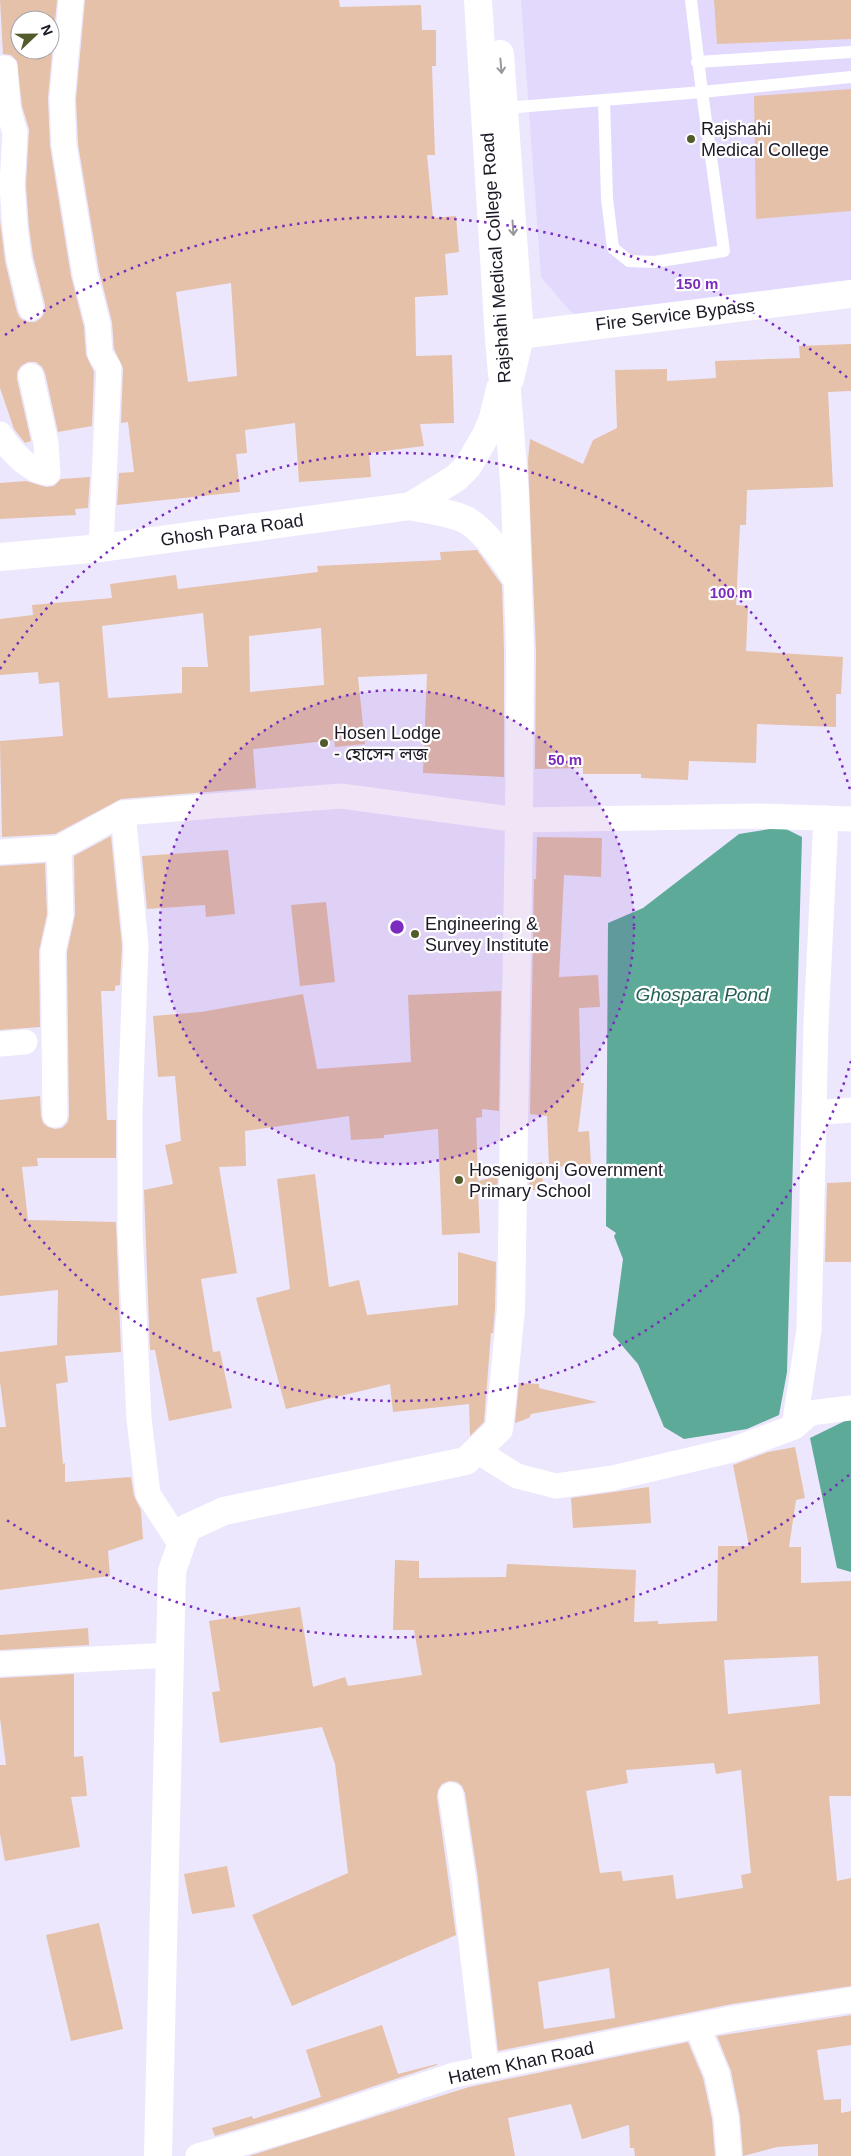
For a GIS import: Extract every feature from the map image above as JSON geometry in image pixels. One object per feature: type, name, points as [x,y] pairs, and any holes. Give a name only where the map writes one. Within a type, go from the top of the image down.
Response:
[{"type":"main road","name":"Rajshahi Medical College Road","points":[[478,0],[510,337]]},
{"type":"main road","name":"Rajshahi Medical College Road","points":[[496,0],[505,108],[510,337],[504,383]]},
{"type":"main road","name":"Fire Service Bypass","points":[[510,337],[851,294]]},
{"type":"main road","name":"Ghosh Para Road","points":[[0,557],[102,548],[410,506],[456,478],[477,453],[486,436],[504,383]]},
{"type":"main road","points":[[158,2156],[172,1571],[187,1528],[224,1511],[466,1461],[499,1429],[511,1309],[519,820],[518,581],[515,494],[504,383]]},
{"type":"main road","points":[[410,506],[463,519],[475,526],[507,564],[518,581]]},
{"type":"street","points":[[71,0],[62,99],[64,145],[85,274],[98,324],[100,354],[109,368],[102,548]]},
{"type":"street","points":[[0,68],[5,68],[8,108],[15,133],[12,184],[15,228],[19,259],[31,308]]},
{"type":"street","points":[[0,434],[9,450],[40,472],[48,472],[46,443],[31,376]]},
{"type":"street","points":[[0,852],[59,848],[122,813],[341,796],[519,820],[758,816],[851,819]]},
{"type":"street","points":[[122,813],[136,946],[130,1110],[130,1229],[139,1419],[148,1494],[181,1545]]},
{"type":"street","points":[[794,1427],[809,1330],[816,1024],[826,818]]},
{"type":"street","points":[[55,1115],[53,951],[61,915],[59,848]]},
{"type":"street","points":[[0,1044],[25,1042]]},
{"type":"street","points":[[814,1113],[851,1110]]},
{"type":"street","points":[[477,1451],[517,1476],[556,1486],[613,1478],[732,1450],[794,1427],[810,1413],[851,1408]]},
{"type":"street","points":[[0,1664],[170,1655]]},
{"type":"street","points":[[450,1795],[464,1881],[486,2069]]},
{"type":"street","name":"Hatem Khan Road","points":[[198,2156],[307,2124],[454,2075],[697,2026],[851,2000]]},
{"type":"street","points":[[697,2026],[718,2074],[726,2117],[729,2156]]},
{"type":"lane","points":[[604,100],[606,198],[613,248],[629,261],[654,262],[724,251],[697,62],[691,0]]},
{"type":"lane","points":[[697,62],[851,52]]},
{"type":"lane","points":[[505,108],[702,92],[851,77]]},
{"type":"shaded area","name":"Rajshahi Medical College","points":[[521,0],[851,0],[851,291],[600,331],[570,311],[541,277]]},
{"type":"water","name":"Ghospara Pond","points":[[782,827],[802,837],[787,1372],[779,1415],[747,1429],[684,1439],[664,1427],[638,1364],[613,1335],[623,1259],[614,1236],[616,1233],[606,1226],[608,923],[643,908],[739,834]]},
{"type":"water","points":[[851,1418],[851,1572],[837,1568],[810,1438]]},
{"type":"building","points":[[0,0],[57,0],[56,10],[10,10],[10,55],[3,54]]},
{"type":"building","points":[[85,0],[339,0],[340,7],[421,5],[422,30],[436,30],[436,66],[432,66],[435,155],[427,155],[433,218],[456,216],[459,252],[445,254],[448,295],[415,297],[416,356],[452,355],[454,423],[420,424],[424,446],[369,453],[371,477],[299,482],[295,423],[245,430],[247,453],[236,454],[240,492],[117,505],[119,473],[134,472],[128,422],[121,423],[123,368],[114,349],[112,322],[99,271],[78,144],[76,99]],"holes":[[[231,283],[237,376],[188,382],[176,292]]]},
{"type":"building","points":[[714,0],[851,0],[851,39],[717,44]]},
{"type":"building","points":[[51,60],[48,98],[50,146],[71,276],[84,327],[86,355],[94,372],[92,426],[58,432],[42,367],[36,362],[28,362],[21,366],[17,372],[17,379],[31,441],[25,443],[14,429],[0,388],[0,220],[5,261],[17,312],[20,318],[27,322],[35,322],[45,312],[29,227],[26,185],[29,129],[22,106],[17,61]]},
{"type":"building","points":[[851,89],[851,211],[756,219],[754,96]]},
{"type":"building","points":[[851,344],[851,391],[828,392],[833,487],[747,490],[746,525],[740,525],[736,605],[748,606],[746,651],[843,657],[841,694],[836,694],[836,727],[757,724],[756,763],[689,761],[688,780],[641,778],[641,774],[583,774],[583,768],[535,769],[536,651],[528,461],[530,439],[583,464],[593,440],[617,428],[615,370],[667,369],[667,381],[716,378],[715,361],[800,358],[799,346]]},
{"type":"building","points":[[90,477],[88,508],[75,509],[76,515],[0,519],[0,483],[26,481],[46,487],[54,486],[61,479]]},
{"type":"building","points":[[477,550],[502,585],[504,777],[423,773],[427,674],[358,677],[365,744],[335,747],[334,740],[253,749],[256,788],[121,799],[55,834],[2,837],[0,741],[63,736],[59,682],[39,684],[38,672],[0,675],[0,619],[33,615],[32,605],[112,598],[110,584],[176,575],[178,589],[318,572],[317,566],[441,560],[440,552]],"holes":[[[203,613],[208,667],[182,667],[182,693],[108,698],[102,626]],[[321,628],[324,685],[250,692],[249,636]]]},
{"type":"building","points":[[111,836],[122,946],[120,985],[115,986],[115,991],[101,991],[107,1120],[116,1120],[116,1158],[37,1158],[38,1166],[22,1167],[28,1220],[116,1222],[121,1352],[65,1356],[68,1382],[56,1384],[63,1464],[65,1463],[65,1482],[131,1477],[134,1496],[141,1510],[143,1539],[108,1551],[110,1576],[0,1590],[0,1427],[6,1427],[0,1382],[0,1352],[57,1345],[58,1290],[0,1296],[0,1100],[40,1096],[43,1123],[55,1129],[62,1128],[68,1122],[67,952],[75,915],[74,856]]},
{"type":"building","points":[[537,837],[602,838],[601,877],[564,875],[559,977],[598,975],[600,1007],[579,1008],[581,1083],[584,1083],[578,1132],[589,1131],[591,1165],[549,1167],[547,1116],[530,1114],[534,879],[536,879]]},
{"type":"building","points":[[228,850],[235,914],[206,917],[205,905],[147,909],[142,856]]},
{"type":"building","points":[[45,863],[47,914],[39,951],[40,1027],[0,1030],[0,866]]},
{"type":"building","points":[[326,902],[335,982],[300,986],[291,905]]},
{"type":"building","points":[[501,991],[499,1111],[482,1109],[482,1117],[476,1118],[478,1181],[498,1176],[497,1191],[478,1191],[480,1233],[442,1235],[438,1129],[384,1135],[384,1138],[351,1140],[349,1116],[245,1131],[246,1166],[219,1167],[237,1273],[201,1279],[213,1352],[220,1351],[232,1408],[169,1421],[155,1350],[150,1350],[144,1190],[173,1184],[165,1145],[181,1141],[175,1076],[158,1077],[153,1016],[201,1012],[303,994],[317,1069],[411,1062],[408,995]]},
{"type":"building","points":[[542,1162],[543,1190],[529,1190],[529,1166]]},
{"type":"building","points":[[315,1174],[329,1287],[359,1280],[367,1315],[458,1305],[458,1252],[496,1262],[495,1308],[493,1333],[491,1333],[484,1422],[470,1436],[469,1404],[393,1412],[390,1384],[286,1409],[256,1298],[290,1289],[277,1179]]},
{"type":"building","points":[[851,1182],[851,1262],[825,1262],[827,1183]]},
{"type":"building","points":[[519,1383],[539,1384],[539,1388],[597,1402],[531,1414],[529,1418],[515,1423]]},
{"type":"building","points":[[795,1447],[805,1498],[796,1500],[789,1547],[801,1547],[801,1583],[851,1581],[851,1796],[829,1796],[837,1881],[851,1878],[851,1986],[732,2004],[498,2051],[478,1879],[465,1793],[462,1786],[457,1782],[449,1781],[442,1784],[438,1790],[437,1797],[456,1935],[292,2006],[252,1915],[348,1873],[335,1764],[322,1727],[220,1743],[212,1692],[220,1691],[209,1621],[300,1607],[313,1687],[345,1677],[348,1686],[422,1675],[414,1630],[393,1630],[395,1560],[419,1561],[419,1578],[506,1577],[507,1564],[636,1570],[634,1622],[658,1621],[658,1624],[717,1621],[718,1546],[749,1546],[733,1465],[768,1452]],"holes":[[[818,1656],[820,1704],[728,1714],[724,1660]],[[714,1763],[716,1774],[741,1770],[751,1873],[741,1875],[743,1888],[676,1899],[673,1875],[623,1881],[621,1871],[600,1873],[586,1791],[628,1783],[626,1770]],[[609,1968],[615,2018],[544,2029],[538,1982]]]},
{"type":"building","points":[[649,1487],[651,1523],[573,1528],[571,1498]]},
{"type":"building","points":[[88,1628],[89,1645],[0,1650],[0,1635]]},
{"type":"building","points":[[74,1674],[74,1757],[83,1756],[87,1796],[71,1797],[80,1847],[5,1861],[0,1834],[0,1765],[6,1765],[0,1718],[0,1678]]},
{"type":"building","points":[[227,1866],[235,1907],[192,1914],[184,1874]]},
{"type":"building","points":[[99,1923],[123,2029],[71,2041],[46,1935]]},
{"type":"building","points":[[851,2015],[851,2045],[817,2050],[824,2100],[841,2099],[841,2113],[851,2111],[851,2156],[818,2156],[818,2144],[777,2147],[743,2156],[740,2116],[731,2071],[717,2036]]},
{"type":"building","points":[[382,2025],[398,2074],[437,2065],[303,2110],[215,2136],[212,2128],[252,2116],[253,2119],[321,2097],[306,2050]]},
{"type":"building","points":[[688,2042],[703,2078],[712,2119],[715,2156],[635,2156],[634,2148],[630,2148],[629,2125],[582,2139],[571,2104],[508,2118],[515,2156],[249,2156],[469,2087]]},
{"type":"place","name":"Rajshahi Medical College","points":[[691,139]]},
{"type":"place","name":"Hosen Lodge - হোসেন লজ","points":[[324,743]]},
{"type":"place","name":"Engineering & Survey Institute","points":[[415,934]]},
{"type":"place","name":"Hosenigonj Government Primary School","points":[[459,1180]]}]
